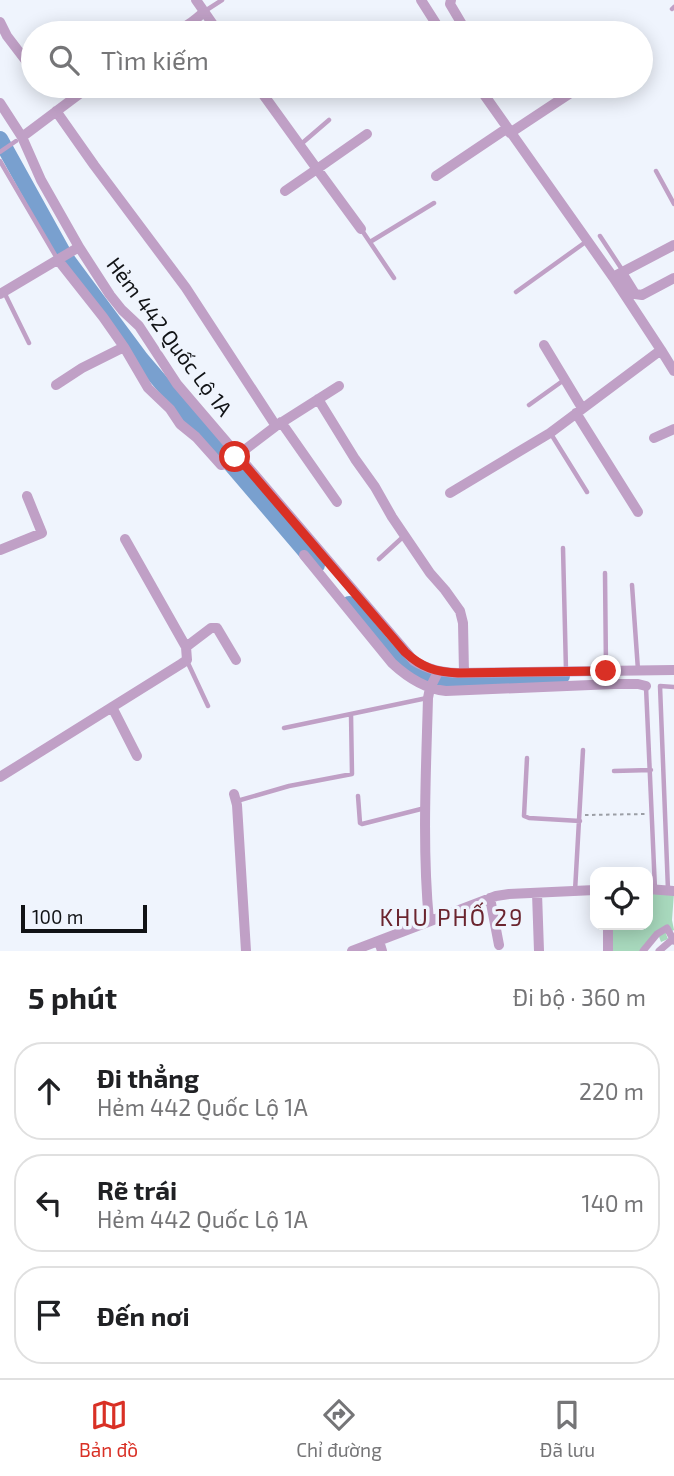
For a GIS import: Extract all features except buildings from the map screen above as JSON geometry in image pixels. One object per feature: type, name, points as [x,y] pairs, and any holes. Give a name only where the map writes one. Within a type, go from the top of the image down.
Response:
[{"type":"street","points":[[196,0],[210,21]]},
{"type":"street","points":[[421,0],[434,21]]},
{"type":"street","points":[[451,0],[450,4],[460,21]]},
{"type":"street","points":[[194,21],[204,12]]},
{"type":"street","points":[[0,22],[3,39],[21,58]]},
{"type":"street","points":[[19,139],[74,98]]},
{"type":"street","points":[[266,98],[361,229]]},
{"type":"street","points":[[487,98],[587,241],[635,295],[642,295],[674,278]]},
{"type":"street","points":[[436,176],[562,98]]},
{"type":"street","name":"Hẻm 442 Quốc Lộ 1A","points":[[0,103],[76,248],[110,295],[139,326],[177,384],[233,459],[405,652],[424,667],[433,682],[464,673],[674,670]]},
{"type":"street","points":[[56,111],[186,288],[279,424],[337,502]]},
{"type":"street","points":[[285,191],[367,134]]},
{"type":"street","points":[[619,274],[674,245]]},
{"type":"street","points":[[2,293],[76,248]]},
{"type":"street","points":[[60,258],[124,347],[148,388],[220,464],[233,459],[279,424],[339,386]]},
{"type":"street","points":[[619,274],[674,371]]},
{"type":"street","points":[[544,345],[638,512]]},
{"type":"street","points":[[55,385],[124,347]]},
{"type":"street","points":[[450,493],[550,433],[661,350]]},
{"type":"street","points":[[318,399],[405,536],[460,611],[463,623],[464,673]]},
{"type":"street","points":[[654,438],[674,429]]},
{"type":"street","points":[[0,550],[42,533],[27,496]]},
{"type":"street","points":[[0,777],[187,660],[186,647],[125,540]]},
{"type":"street","points":[[304,555],[392,663],[400,670],[433,682],[446,691],[614,684],[646,686]]},
{"type":"street","points":[[186,647],[211,628],[217,628],[236,660]]},
{"type":"street","points":[[429,921],[426,808],[433,682]]},
{"type":"street","points":[[112,707],[137,756]]},
{"type":"street","points":[[235,798],[246,951]]},
{"type":"street","points":[[653,889],[671,890]]},
{"type":"street","points":[[352,951],[380,946],[429,921],[490,898],[509,894],[590,890]]},
{"type":"street","points":[[537,892],[539,951]]},
{"type":"street","points":[[490,898],[499,945]]},
{"type":"street","points":[[643,951],[657,934],[667,928],[674,939],[659,951]]},
{"type":"street","points":[[608,930],[608,951]]},
{"type":"lane","points":[[204,12],[222,0]]},
{"type":"lane","points":[[300,145],[329,120]]},
{"type":"lane","points":[[0,152],[19,139]]},
{"type":"lane","points":[[0,161],[60,258]]},
{"type":"lane","points":[[656,171],[674,204]]},
{"type":"lane","points":[[370,242],[434,203]]},
{"type":"lane","points":[[361,229],[394,278]]},
{"type":"lane","points":[[600,236],[619,274]]},
{"type":"lane","points":[[516,292],[587,241]]},
{"type":"lane","points":[[2,293],[29,343]]},
{"type":"lane","points":[[529,405],[565,379]]},
{"type":"lane","points":[[550,433],[587,492]]},
{"type":"lane","points":[[379,559],[405,536]]},
{"type":"lane","points":[[563,548],[566,672]]},
{"type":"lane","points":[[605,573],[606,671]]},
{"type":"lane","points":[[632,585],[638,671]]},
{"type":"lane","points":[[187,660],[208,706]]},
{"type":"lane","points":[[284,728],[351,714],[433,682]]},
{"type":"lane","points":[[646,686],[653,814],[652,867]]},
{"type":"lane","points":[[671,890],[660,686],[674,687]]},
{"type":"lane","points":[[235,798],[351,775],[351,714]]},
{"type":"lane","points":[[575,892],[583,750]]},
{"type":"lane","points":[[527,758],[524,816],[580,818]]},
{"type":"lane","points":[[614,771],[651,770]]},
{"type":"lane","points":[[358,796],[362,824],[426,808]]},
{"type":"path","points":[[580,818],[653,814]]},
{"type":"green space","points":[[653,892],[674,893],[674,930],[666,934],[668,939],[661,942],[658,934],[643,951],[610,951],[609,930],[653,930]]},
{"type":"waterway","points":[[0,139],[66,258],[141,359],[317,565]]},
{"type":"waterway","points":[[349,604],[389,652],[407,669],[421,676],[562,676]]},
{"type":"district","name":"KHU PHỐ 29","points":[[452,918]]},
{"type":"route","points":[[235,457],[237,456],[405,652],[424,667],[438,672],[458,673],[606,671]]}]
